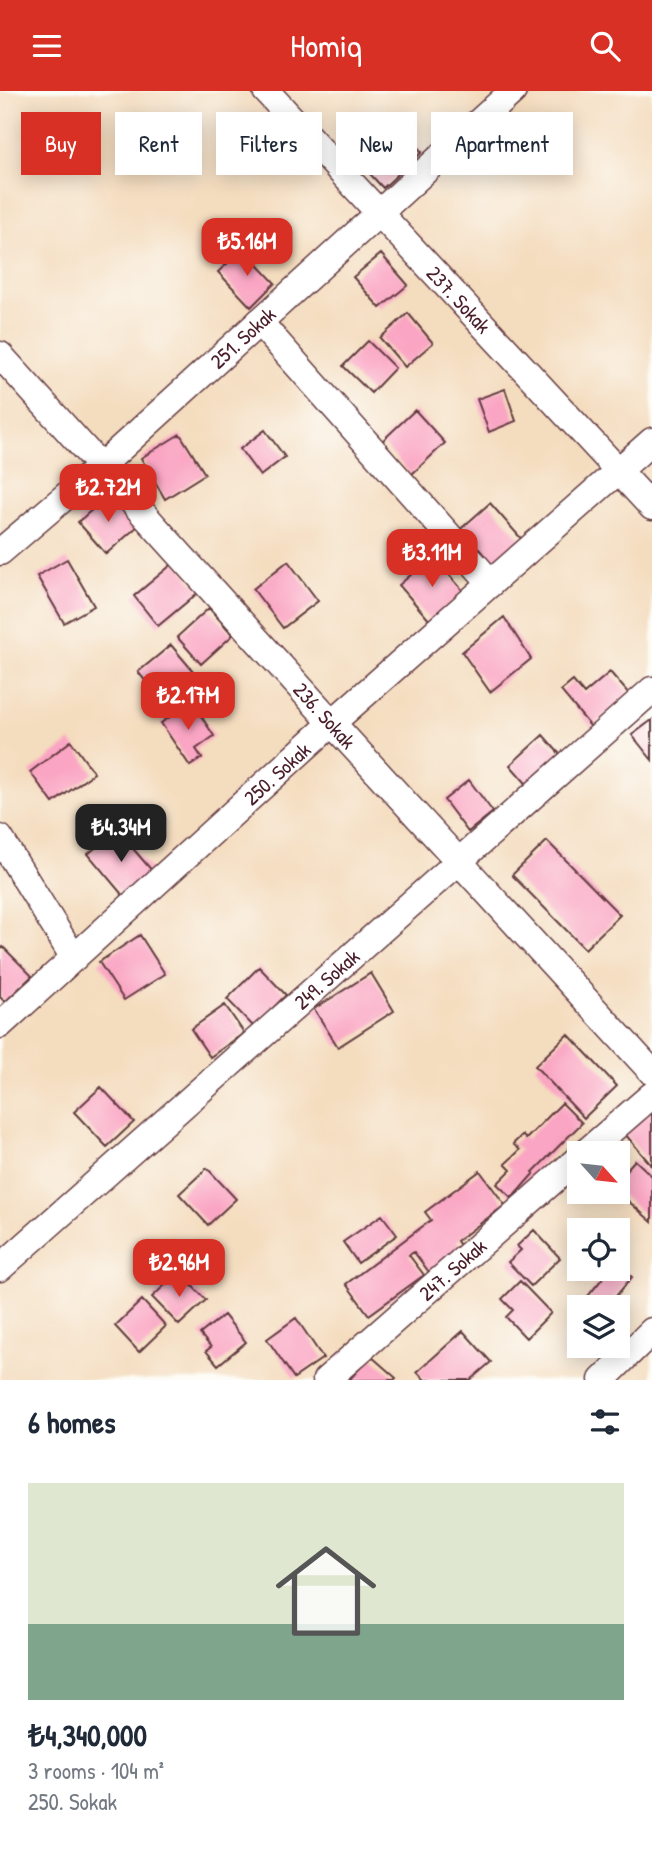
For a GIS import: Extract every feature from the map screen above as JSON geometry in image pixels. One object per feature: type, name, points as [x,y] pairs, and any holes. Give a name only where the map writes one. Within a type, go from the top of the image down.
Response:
[{"type":"street","name":"237. Sokak","points":[[266,91],[652,506]]},
{"type":"street","name":"251. Sokak","points":[[0,552],[100,467],[513,91]]},
{"type":"street","points":[[259,322],[491,583]]},
{"type":"street","name":"236. Sokak","points":[[0,355],[652,1072]]},
{"type":"street","name":"250. Sokak","points":[[0,1025],[332,723],[652,441]]},
{"type":"street","name":"249. Sokak","points":[[0,1268],[652,690]]},
{"type":"street","points":[[0,838],[74,958]]},
{"type":"street","points":[[599,1141],[652,1095]]},
{"type":"street","name":"247. Sokak","points":[[326,1380],[567,1169]]},
{"type":"street","points":[[602,1380],[652,1331]]},
{"type":"building","points":[[371,175],[397,175],[383,188]]},
{"type":"building","points":[[243,249],[275,283],[251,307],[218,272]]},
{"type":"building","points":[[381,254],[408,285],[380,308],[353,277]]},
{"type":"building","points":[[408,313],[433,343],[405,367],[380,338]]},
{"type":"building","points":[[368,341],[395,368],[371,393],[343,366]]},
{"type":"building","points":[[505,389],[516,421],[489,432],[477,399]]},
{"type":"building","points":[[415,410],[445,443],[411,475],[381,442]]},
{"type":"building","points":[[265,430],[285,457],[260,476],[240,449]]},
{"type":"building","points":[[180,434],[205,474],[165,499],[141,458]]},
{"type":"building","points":[[110,494],[138,526],[106,554],[78,522]]},
{"type":"building","points":[[490,503],[525,543],[490,574],[455,534]]},
{"type":"building","points":[[433,556],[464,592],[430,621],[399,585]]},
{"type":"building","points":[[67,559],[94,606],[64,623],[37,576]]},
{"type":"building","points":[[176,561],[200,591],[158,626],[134,596]]},
{"type":"building","points":[[288,561],[318,601],[283,628],[253,589]]},
{"type":"building","points":[[209,608],[233,635],[201,664],[177,637]]},
{"type":"building","points":[[504,617],[531,659],[490,692],[462,652]]},
{"type":"building","points":[[171,645],[193,671],[160,699],[138,672]]},
{"type":"building","points":[[610,672],[630,695],[591,727],[561,691],[573,681],[584,694]]},
{"type":"building","points":[[192,702],[214,736],[196,749],[202,758],[190,766],[161,723]]},
{"type":"building","points":[[652,720],[652,760],[632,735]]},
{"type":"building","points":[[543,735],[564,759],[531,789],[510,765]]},
{"type":"building","points":[[71,741],[94,773],[53,803],[30,772]]},
{"type":"building","points":[[469,780],[493,812],[468,832],[444,800]]},
{"type":"building","points":[[117,830],[154,873],[125,898],[88,854]]},
{"type":"building","points":[[547,841],[620,915],[585,949],[512,875]]},
{"type":"building","points":[[140,935],[165,974],[124,1000],[99,962]]},
{"type":"building","points":[[3,947],[32,976],[5,1002],[0,997],[0,950]]},
{"type":"building","points":[[259,967],[286,995],[254,1027],[227,999]]},
{"type":"building","points":[[371,973],[394,1011],[338,1047],[314,1009]]},
{"type":"building","points":[[225,1005],[244,1033],[210,1057],[191,1029]]},
{"type":"building","points":[[568,1034],[617,1086],[584,1118],[535,1066]]},
{"type":"building","points":[[101,1087],[134,1122],[107,1147],[74,1112]]},
{"type":"building","points":[[562,1103],[582,1123],[533,1172],[512,1198],[497,1184],[511,1170],[505,1164],[520,1150],[513,1144],[522,1135],[526,1139]]},
{"type":"building","points":[[652,1110],[652,1166],[625,1134]]},
{"type":"building","points":[[635,1160],[652,1176],[652,1222],[630,1203],[630,1166]]},
{"type":"building","points":[[207,1168],[236,1199],[208,1225],[179,1194]]},
{"type":"building","points":[[480,1171],[505,1205],[457,1241],[461,1247],[429,1272],[414,1252],[409,1255],[424,1275],[369,1315],[346,1284],[431,1220],[425,1212]]},
{"type":"building","points":[[382,1215],[397,1235],[358,1263],[343,1242]]},
{"type":"building","points":[[534,1230],[560,1258],[531,1286],[508,1262],[521,1250],[517,1246]]},
{"type":"building","points":[[179,1272],[206,1300],[179,1325],[152,1297]]},
{"type":"building","points":[[520,1281],[551,1313],[526,1338],[506,1317],[513,1310],[502,1299]]},
{"type":"building","points":[[600,1281],[629,1281],[617,1295],[589,1295]]},
{"type":"building","points":[[142,1300],[166,1326],[139,1352],[115,1326]]},
{"type":"building","points":[[224,1315],[246,1342],[218,1365],[206,1351],[211,1347],[200,1334]]},
{"type":"building","points":[[296,1318],[323,1358],[294,1378],[267,1339]]},
{"type":"building","points":[[463,1331],[491,1362],[470,1380],[425,1380],[417,1372]]},
{"type":"building","points":[[371,1356],[396,1378],[349,1380]]}]
